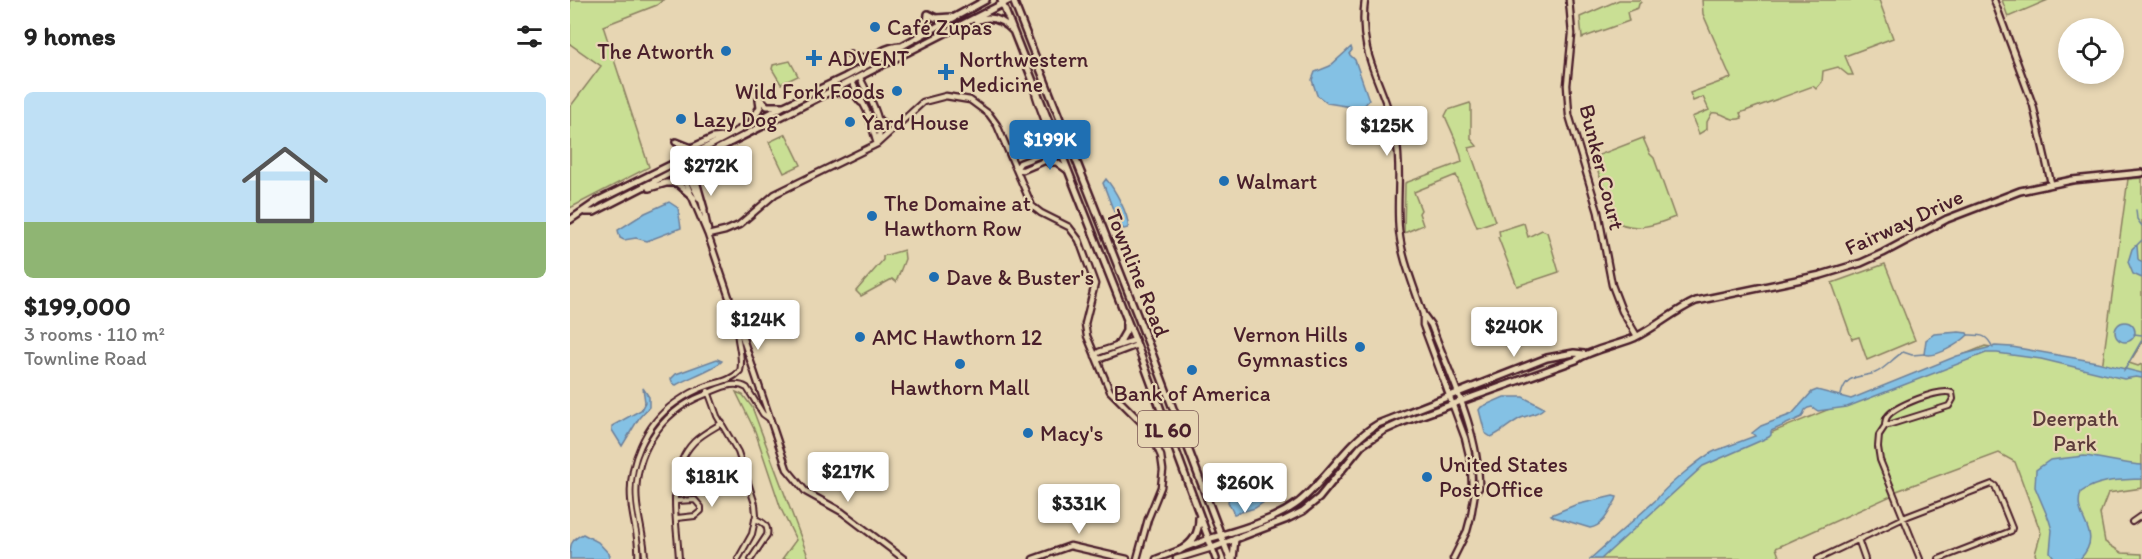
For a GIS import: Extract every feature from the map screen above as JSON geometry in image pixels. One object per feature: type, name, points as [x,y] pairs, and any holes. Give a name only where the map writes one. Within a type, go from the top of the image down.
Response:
[{"type":"main road","points":[[974,6],[980,0]]},
{"type":"main road","points":[[570,220],[585,212],[590,205],[849,75],[986,0]]},
{"type":"main road","points":[[585,212],[594,212],[633,193],[934,40],[1002,2],[1011,0]]},
{"type":"main road","name":"Townline Road","points":[[1011,0],[1231,559]]},
{"type":"main road","name":"Townline Road","points":[[1002,2],[1136,342],[1216,559]]},
{"type":"main road","points":[[918,37],[927,26],[928,14],[936,18],[952,17]]},
{"type":"main road","points":[[934,40],[981,18],[998,19],[1015,33]]},
{"type":"main road","points":[[850,54],[868,58],[891,46],[902,46]]},
{"type":"main road","points":[[826,95],[839,91],[854,93],[861,102]]},
{"type":"main road","points":[[751,123],[760,107],[759,98],[767,106],[784,106]]},
{"type":"main road","points":[[676,142],[691,148],[713,138],[726,137]]},
{"type":"main road","points":[[704,210],[694,174],[706,158],[725,147]]},
{"type":"main road","name":"Fairway Drive","points":[[1212,548],[1285,520],[1312,505],[1362,445],[1383,431],[1636,336],[1681,308],[1696,302],[1829,273],[1861,263],[1971,209],[2020,191],[2051,183],[2142,173]]},
{"type":"main road","points":[[633,193],[666,183],[677,183],[694,198]]},
{"type":"main road","points":[[1118,345],[1126,331],[1126,318]]},
{"type":"main road","name":"Fairway Drive","points":[[1208,539],[1292,507],[1311,490],[1364,432],[1399,414],[1547,358],[1574,353],[1584,354]]},
{"type":"main road","points":[[1179,550],[1187,546],[1196,536],[1199,530],[1198,513]]},
{"type":"main road","points":[[1231,559],[1235,539]]},
{"type":"street","points":[[1365,0],[1365,43],[1374,76],[1390,115],[1398,148],[1400,178],[1398,217],[1406,267],[1423,314],[1431,325],[1476,449],[1479,488],[1475,492],[1467,531],[1453,559]]},
{"type":"street","name":"Bunker Court","points":[[1569,0],[1572,34],[1567,85],[1569,115],[1598,212],[1612,285],[1622,311],[1636,336]]},
{"type":"street","points":[[1994,0],[2033,105],[2051,183]]},
{"type":"street","points":[[860,78],[876,118],[880,134],[877,144]]},
{"type":"street","points":[[852,82],[868,113],[877,144]]},
{"type":"street","points":[[1034,83],[1035,98],[1051,138],[1050,148],[1044,153]]},
{"type":"street","points":[[708,236],[740,225],[784,189],[877,144],[916,108],[931,99],[951,95],[966,98],[984,108],[994,120],[1032,206],[1069,227],[1079,240],[1095,284],[1085,328],[1095,356],[1110,390],[1150,431],[1161,456],[1163,470],[1161,487],[1148,519],[1137,559]]},
{"type":"street","points":[[876,118],[887,126],[897,126]]},
{"type":"street","points":[[1016,169],[1020,163],[1044,153],[1060,151]]},
{"type":"street","points":[[1016,169],[1023,170],[1060,151]]},
{"type":"street","points":[[678,160],[704,210],[708,236]]},
{"type":"street","points":[[1029,167],[1035,168],[1053,161],[1068,171]]},
{"type":"street","points":[[682,168],[708,236],[785,464],[799,486],[817,500],[842,512],[904,559]]},
{"type":"street","points":[[1423,314],[1423,325],[1472,463],[1472,488],[1475,492]]},
{"type":"street","points":[[638,559],[631,498],[636,456],[650,430],[670,406],[692,392],[726,380],[740,371],[742,360],[737,325]]},
{"type":"street","points":[[1095,356],[1100,359],[1136,342]]},
{"type":"street","points":[[1095,356],[1099,352],[1118,345],[1136,342]]},
{"type":"street","points":[[645,559],[637,490],[644,454],[666,419],[681,406],[709,392],[741,384],[751,392],[757,405],[770,419]]},
{"type":"street","points":[[707,386],[722,423],[738,452],[754,500],[755,519],[752,534],[738,559]]},
{"type":"street","points":[[1885,426],[1949,406],[1953,399],[1952,393],[1946,390],[1934,393],[1896,409],[1887,417],[1885,426],[1879,435],[1878,447],[1885,476],[1905,517],[1920,559]]},
{"type":"street","points":[[679,559],[676,475],[680,462],[700,436],[722,423]]},
{"type":"street","points":[[1820,558],[1905,517],[1992,484],[1996,487],[2012,528],[2006,533],[1939,559]]},
{"type":"street","points":[[676,501],[695,501],[701,507],[701,511],[695,516],[677,518]]},
{"type":"street","points":[[2132,522],[2142,515]]},
{"type":"street","points":[[751,559],[768,531],[767,526],[755,519]]},
{"type":"street","points":[[1156,559],[1208,539]]},
{"type":"street","points":[[1858,540],[1865,559]]},
{"type":"street","points":[[1033,559],[1070,546],[1127,559]]},
{"type":"street","points":[[1176,559],[1212,548]]},
{"type":"green space","points":[[570,0],[663,0],[657,5],[603,26],[649,167],[570,208],[570,107],[601,66],[570,44]]},
{"type":"green space","points":[[1619,0],[1640,0],[1641,2],[1638,8],[1627,12],[1629,21],[1582,38],[1580,17]]},
{"type":"green space","points":[[1702,0],[1879,0],[1893,38],[1845,56],[1853,75],[1848,75],[1838,67],[1823,71],[1822,82],[1816,89],[1813,86],[1740,113],[1742,118],[1734,119],[1712,113],[1707,122],[1707,129],[1699,134],[1692,117],[1709,110],[1703,97],[1693,101],[1690,93],[1731,78],[1703,14]]},
{"type":"green space","points":[[2002,0],[2048,0],[2008,17]]},
{"type":"green space","points":[[790,61],[798,76],[781,84],[772,69],[773,65]]},
{"type":"green space","points":[[1470,103],[1471,139],[1477,146],[1469,148],[1495,221],[1477,227],[1456,175],[1414,192],[1421,210],[1419,213],[1423,225],[1404,233],[1405,183],[1462,162],[1445,116],[1448,110]]},
{"type":"green space","points":[[786,134],[801,165],[784,173],[769,142]]},
{"type":"green space","points":[[1643,138],[1654,158],[1675,217],[1643,227],[1627,226],[1611,219],[1608,199],[1596,166],[1599,155]]},
{"type":"green space","name":"Deerpath Park","points":[[2142,178],[2142,343],[2129,363],[2138,366],[2142,364],[2142,488],[2108,493],[2100,514],[2105,542],[2122,553],[2142,554],[2142,559],[2037,559],[2035,554],[2041,533],[2015,462],[1999,453],[1894,492],[1891,496],[1776,548],[1780,559],[1593,559],[1699,462],[1985,346],[2050,356],[2102,368],[2128,179]]},
{"type":"green space","points":[[1524,223],[1528,237],[1542,230],[1547,232],[1559,272],[1517,286],[1498,237],[1500,236],[1499,231]]},
{"type":"green space","points":[[904,250],[905,259],[896,282],[892,279],[861,296],[856,291],[883,260],[883,256]]},
{"type":"green space","points":[[1885,264],[1915,340],[1867,360],[1859,337],[1852,339],[1832,283]]},
{"type":"green space","points":[[736,392],[743,395],[752,407],[809,559],[782,559],[796,540],[781,509],[755,431]]},
{"type":"water","points":[[1351,47],[1349,54],[1355,60],[1369,100],[1364,106],[1358,108],[1327,103],[1317,95],[1312,80],[1315,72],[1330,66]]},
{"type":"water","points":[[1106,179],[1124,210],[1128,228],[1124,229],[1119,225],[1103,183]]},
{"type":"water","points":[[669,202],[678,208],[681,228],[647,241],[620,238],[618,230],[645,213]]},
{"type":"water","points":[[2137,246],[2138,259],[2142,263],[2142,278],[2133,274],[2128,262]]},
{"type":"water","points":[[2125,322],[2132,325],[2135,332],[2132,339],[2125,342],[2118,339],[2115,332],[2118,325]]},
{"type":"water","points":[[1959,332],[1968,335],[1941,352],[1924,354],[1926,340],[1934,334]]},
{"type":"water","points":[[1995,346],[2097,362],[2142,373],[2142,378],[2124,379],[2041,359],[1986,353],[1847,407],[1818,411],[1812,407],[1808,408],[1802,417],[1771,431],[1769,437],[1703,466],[1601,559],[1590,559],[1693,465],[1715,451],[1755,436],[1752,433],[1761,426],[1792,414],[1812,392],[1817,390],[1851,399],[1957,356]]},
{"type":"water","points":[[717,359],[722,361],[676,385],[673,384],[671,379],[676,374]]},
{"type":"water","points":[[643,388],[649,397],[649,407],[639,418],[622,446],[612,426],[641,410],[645,402]]},
{"type":"water","points":[[1504,397],[1523,397],[1544,408],[1517,420],[1491,437],[1485,433],[1479,410]]},
{"type":"water","points":[[2084,456],[2142,465],[2142,479],[2103,482],[2081,492],[2080,510],[2090,541],[2087,549],[2080,559],[2055,559],[2050,552],[2052,530],[2035,487],[2036,470],[2050,460]]},
{"type":"water","points":[[1251,487],[1261,490],[1264,502],[1255,508],[1234,514],[1228,502],[1229,497]]},
{"type":"water","points":[[1617,497],[1616,500],[1603,521],[1595,527],[1590,528],[1551,515],[1575,505]]},
{"type":"water","points":[[583,534],[598,542],[610,555],[608,559],[570,559],[570,550],[575,538]]},
{"type":"waterway","points":[[2136,210],[2137,219],[2142,226]]},
{"type":"waterway","points":[[2136,246],[2142,240]]},
{"type":"waterway","points":[[2134,334],[2142,335]]},
{"type":"waterway","points":[[1968,335],[1983,336],[1993,348]]},
{"type":"waterway","points":[[2124,371],[2142,340]]},
{"type":"waterway","points":[[1841,395],[1849,380],[1879,371],[1903,352],[1912,355],[1924,354]]},
{"type":"place","name":"Café Zupas","points":[[875,27]]},
{"type":"place","name":"The Atworth","points":[[726,51]]},
{"type":"place","name":"ADVENT","points":[[814,58]]},
{"type":"place","name":"Northwestern Medicine","points":[[946,72]]},
{"type":"place","name":"Wild Fork Foods","points":[[897,91]]},
{"type":"place","name":"Lazy Dog","points":[[681,119]]},
{"type":"place","name":"Yard House","points":[[850,122]]},
{"type":"place","name":"Walmart","points":[[1224,181]]},
{"type":"place","name":"The Domaine at Hawthorn Row","points":[[872,216]]},
{"type":"place","name":"Dave & Buster's","points":[[934,277]]},
{"type":"place","name":"AMC Hawthorn 12","points":[[860,337]]},
{"type":"place","name":"Vernon Hills Gymnastics","points":[[1360,347]]},
{"type":"place","name":"Hawthorn Mall","points":[[960,364]]},
{"type":"place","name":"Bank of America","points":[[1192,370]]},
{"type":"place","name":"Macy's","points":[[1028,433]]},
{"type":"place","name":"United States Post Office","points":[[1427,477]]}]
